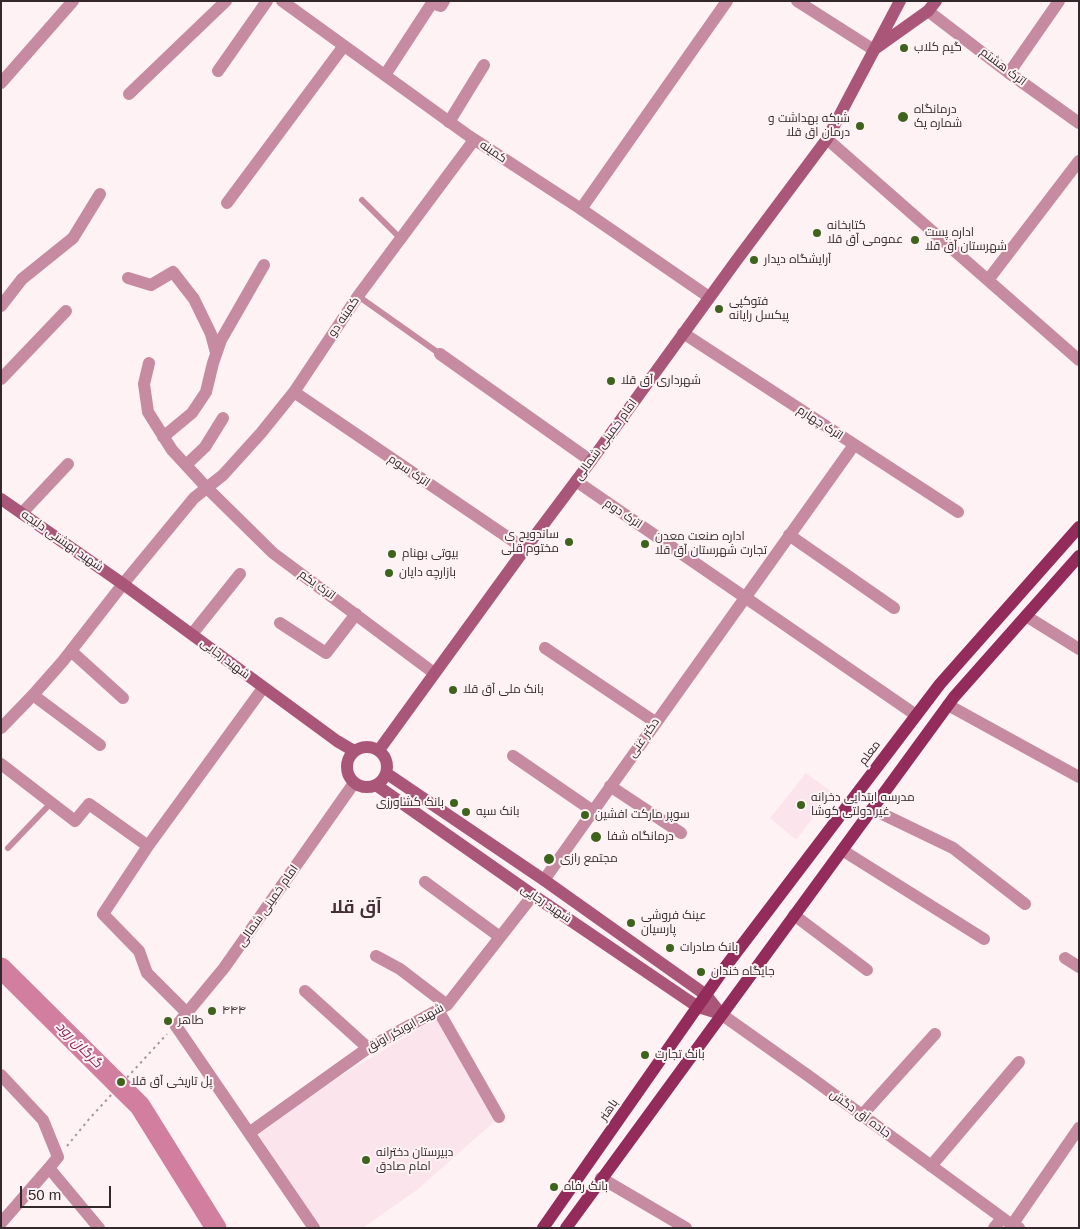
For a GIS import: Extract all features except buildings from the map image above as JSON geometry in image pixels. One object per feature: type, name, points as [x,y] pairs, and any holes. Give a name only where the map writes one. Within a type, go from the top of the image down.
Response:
[{"type":"main road","name":"امام خمینی شمالی","points":[[378,750],[709,297],[827,139],[900,1]]},
{"type":"main road","name":"امام خمینی شمالی","points":[[874,50],[932,6]]},
{"type":"main road","name":"شهید بهشتی دلیجه","points":[[1,499],[123,584]]},
{"type":"main road","name":"معلم","points":[[698,1007],[726,966],[940,684],[1079,527]]},
{"type":"main road","points":[[566,1228],[951,701],[1079,556]]},
{"type":"main road","name":"شهید رجایی","points":[[123,584],[263,688],[354,751]]},
{"type":"main road","points":[[940,684],[953,684],[951,701]]},
{"type":"main road","points":[[366,746],[378,750],[384,756],[387,764],[386,773],[382,780],[376,785],[368,787],[354,783],[346,770],[349,756],[354,751],[366,746]]},
{"type":"main road","name":"شهید رجایی","points":[[386,773],[544,880],[706,995]]},
{"type":"main road","name":"شهید رجایی","points":[[376,785],[698,1007],[721,1014]]},
{"type":"main road","name":"جاده آق دگش","points":[[706,995],[721,1014]]},
{"type":"main road","name":"باهنر","points":[[543,1228],[698,1007]]},
{"type":"street","points":[[1,83],[72,1]]},
{"type":"street","points":[[129,94],[226,1]]},
{"type":"street","points":[[218,71],[267,1]]},
{"type":"street","name":"کمینه","points":[[282,1],[474,140],[581,209],[709,297]]},
{"type":"street","points":[[385,75],[432,3],[441,6],[444,1]]},
{"type":"street","points":[[581,209],[727,1]]},
{"type":"street","points":[[797,1],[874,50]]},
{"type":"street","points":[[1009,72],[1059,1]]},
{"type":"street","name":"اترک هشتم","points":[[932,6],[1009,72],[1079,122]]},
{"type":"street","points":[[227,203],[343,47]]},
{"type":"street","points":[[450,122],[484,66]]},
{"type":"street","points":[[827,139],[1079,360]]},
{"type":"street","name":"کمینه دو","points":[[1,728],[34,695],[71,651],[194,498],[223,474],[261,433],[294,392],[358,296],[474,140]]},
{"type":"street","points":[[988,280],[1079,161]]},
{"type":"street","points":[[1,306],[22,279],[73,238],[100,194]]},
{"type":"street","points":[[164,437],[192,413],[206,392],[221,340],[264,265]]},
{"type":"street","points":[[128,278],[151,285],[173,272],[194,299],[211,334],[216,353]]},
{"type":"street","points":[[1,379],[66,311]]},
{"type":"street","name":"اترک چهارم","points":[[683,333],[958,512]]},
{"type":"street","points":[[440,354],[591,461]]},
{"type":"street","name":"اترک یکم","points":[[148,363],[144,384],[148,412],[172,450],[207,488],[273,553],[434,673]]},
{"type":"street","name":"اترک سوم","points":[[294,392],[525,549]]},
{"type":"street","points":[[186,465],[205,447],[223,418]]},
{"type":"street","name":"دکتر غنی","points":[[544,880],[854,444]]},
{"type":"street","points":[[22,513],[68,464]]},
{"type":"street","name":"اترک دوم","points":[[576,481],[916,715]]},
{"type":"street","points":[[789,535],[894,608]]},
{"type":"street","points":[[192,634],[240,574]]},
{"type":"street","points":[[280,623],[326,653],[356,614]]},
{"type":"street","points":[[1026,616],[1079,649]]},
{"type":"street","points":[[545,648],[655,722]]},
{"type":"street","points":[[71,651],[124,698]]},
{"type":"street","points":[[187,1013],[147,973],[139,951],[103,914],[148,846],[263,688]]},
{"type":"street","points":[[34,695],[100,745]]},
{"type":"street","points":[[951,701],[1079,777]]},
{"type":"street","points":[[514,756],[593,811]]},
{"type":"street","points":[[1,764],[75,821],[90,804],[148,846]]},
{"type":"street","name":"امام خمینی شمالی","points":[[249,1133],[176,1026],[224,968],[354,783]]},
{"type":"street","points":[[610,786],[681,833]]},
{"type":"street","points":[[872,809],[953,848],[1025,904]]},
{"type":"street","points":[[842,850],[984,939]]},
{"type":"street","points":[[425,882],[500,937]]},
{"type":"street","name":"شهید ابوبکر اونق","points":[[249,1133],[368,1048],[443,1008],[533,895]]},
{"type":"street","points":[[794,915],[867,970]]},
{"type":"street","points":[[376,956],[400,969],[443,1008],[499,1117]]},
{"type":"street","points":[[1065,958],[1079,967]]},
{"type":"street","points":[[304,991],[368,1048]]},
{"type":"street","name":"جاده آق دگش","points":[[721,1014],[862,1115],[1007,1225]]},
{"type":"street","points":[[862,1115],[935,1034]]},
{"type":"street","points":[[931,1166],[1019,1062]]},
{"type":"street","points":[[1,1075],[43,1120],[58,1158],[1,1223]]},
{"type":"street","points":[[1007,1225],[1079,1128]]},
{"type":"street","points":[[249,1133],[314,1228]]},
{"type":"street","points":[[49,1168],[99,1228]]},
{"type":"street","points":[[602,1178],[686,1228]]},
{"type":"lane","points":[[362,200],[401,239]]},
{"type":"lane","points":[[358,296],[440,354]]},
{"type":"lane","points":[[8,848],[52,803]]},
{"type":"path","points":[[58,1158],[90,1118],[158,1043]]},
{"type":"shaded area","name":"مدرسه ابتدایی دخرانه غیر دولتی کوشا","points":[[806,773],[832,792],[796,840],[770,818]]},
{"type":"shaded area","points":[[436,1018],[495,1121],[417,1190],[362,1228],[321,1228],[257,1133],[339,1077]]},
{"type":"waterway","name":"گرگان رود","points":[[1,968],[140,1106],[216,1228]]},
{"type":"place","name":"گیم کلاب","points":[[904,48]]},
{"type":"place","name":"درمانگاه شماره یک","points":[[903,117]]},
{"type":"place","name":"شبکه بهداشت و درمان اق قلا","points":[[860,126]]},
{"type":"place","name":"کتابخانه عمومی آق قلا","points":[[817,233]]},
{"type":"place","name":"اداره پست شهرستان آق قلا","points":[[915,240]]},
{"type":"place","name":"آرایشگاه دیدار","points":[[754,260]]},
{"type":"place","name":"فتوکپی پیکسل رایانه","points":[[719,309]]},
{"type":"place","name":"شهرداری آق قلا","points":[[611,381]]},
{"type":"place","name":"ساندویچ ی مختوم قلی","points":[[569,542]]},
{"type":"place","name":"اداره صنعت معدن تجارت شهرستان آق قلا","points":[[645,544]]},
{"type":"place","name":"بیوتی بهنام","points":[[392,554]]},
{"type":"place","name":"بازارچه دایان","points":[[389,573]]},
{"type":"place","name":"بانک ملی آق قلا","points":[[453,690]]},
{"type":"place","name":"بانک کشاورزی","points":[[454,803]]},
{"type":"place","name":"مدرسه ابتدایی دخرانه غیر دولتی کوشا","points":[[801,805]]},
{"type":"place","name":"بانک سپه","points":[[466,812]]},
{"type":"place","name":"سوپر مارکت افشین","points":[[585,815]]},
{"type":"place","name":"درمانگاه شفا","points":[[596,837]]},
{"type":"place","name":"مجتمع رازی","points":[[549,859]]},
{"type":"place","name":"عینک فروشی پارسیان","points":[[631,923]]},
{"type":"place","name":"بانک صادرات","points":[[670,948]]},
{"type":"place","name":"جایگاه خندان","points":[[701,972]]},
{"type":"place","name":"۴۴۴","points":[[212,1011]]},
{"type":"place","name":"طاهر","points":[[168,1021]]},
{"type":"place","name":"بانک تجارت","points":[[645,1055]]},
{"type":"place","name":"پل تاریخی آق قلا","points":[[121,1082]]},
{"type":"place","name":"دبیرستان دخترانه امام صادق","points":[[366,1160]]},
{"type":"place","name":"بانک رفاه","points":[[554,1187]]},
{"type":"district","name":"آق قلا","points":[[356,908]]}]
